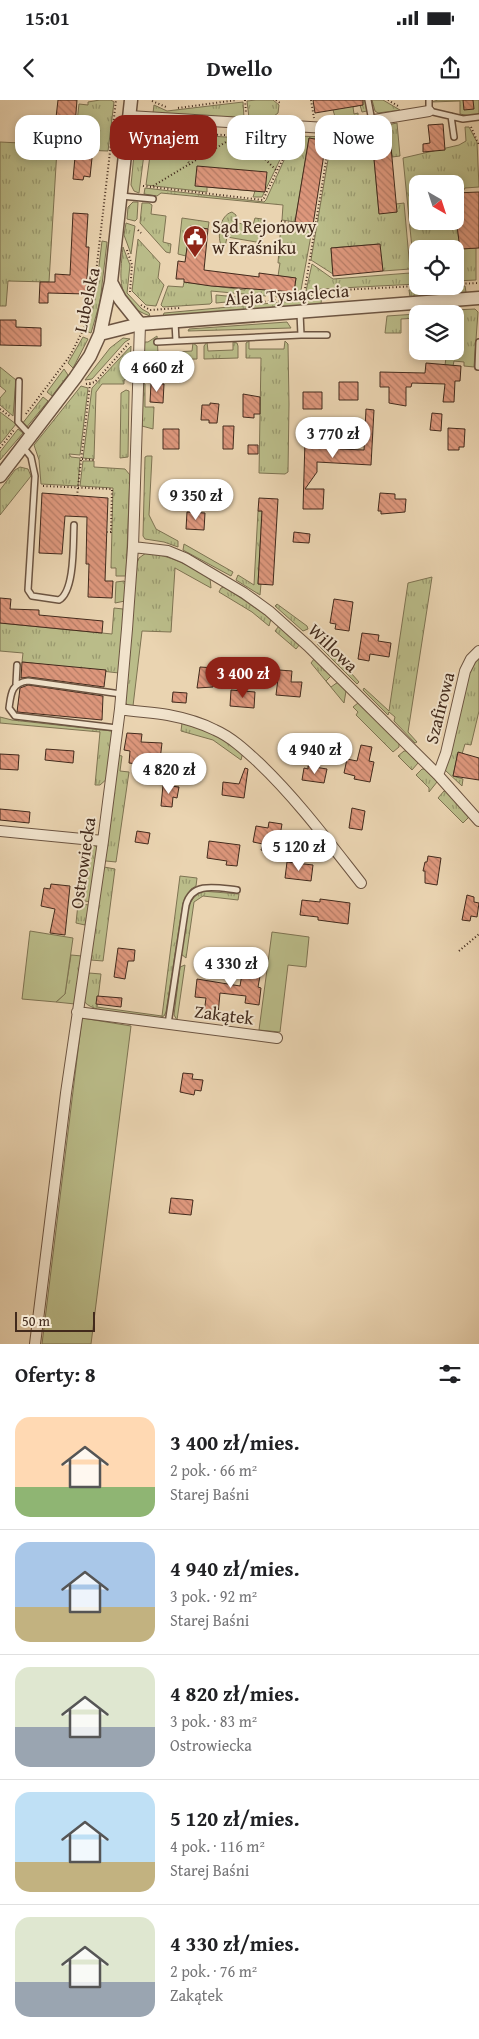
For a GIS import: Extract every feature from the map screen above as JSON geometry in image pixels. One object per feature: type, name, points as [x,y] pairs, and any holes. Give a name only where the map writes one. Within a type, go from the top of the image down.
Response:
[{"type":"street","name":"Lubelska","points":[[129,115],[131,100]]},
{"type":"street","points":[[392,118],[429,111]]},
{"type":"street","name":"Lubelska","points":[[1,473],[72,383],[90,356],[100,334],[111,282],[124,160]]},
{"type":"street","points":[[111,282],[120,299],[140,324]]},
{"type":"street","name":"Aleja Tysiąclecia","points":[[100,334],[140,324],[479,298]]},
{"type":"street","name":"Ostrowiecka","points":[[35,1344],[66,1093],[103,842],[120,709],[133,546],[140,324]]},
{"type":"street","name":"Willowa","points":[[133,546],[168,551],[185,558],[244,593],[269,611],[308,646],[438,775],[479,821]]},
{"type":"street","name":"Szafirowa","points":[[438,775],[446,753],[465,671],[471,659],[479,651]]},
{"type":"street","points":[[120,709],[168,715],[195,722],[216,730],[234,741],[250,754],[288,792],[361,883]]},
{"type":"street","points":[[0,831],[103,842]]},
{"type":"street","name":"Zakątek","points":[[78,1012],[277,1038]]},
{"type":"lane","points":[[368,100],[371,115]]},
{"type":"lane","points":[[429,100],[429,111],[463,119],[479,117]]},
{"type":"lane","points":[[451,116],[454,137]]},
{"type":"lane","points":[[120,196],[153,199]]},
{"type":"lane","points":[[300,311],[301,335]]},
{"type":"lane","points":[[175,322],[176,341]]},
{"type":"lane","points":[[157,342],[328,335]]},
{"type":"lane","points":[[478,368],[479,342]]},
{"type":"lane","points":[[19,380],[18,424],[31,436]]},
{"type":"lane","points":[[23,447],[33,462],[36,486],[28,590],[32,596],[59,600],[67,592],[74,525]]},
{"type":"lane","points":[[16,664],[16,684],[11,692],[9,708],[15,716],[117,728]]},
{"type":"lane","points":[[16,684],[28,682],[121,694]]},
{"type":"lane","name":"Zakątek","points":[[168,1024],[186,905],[189,896],[196,890],[207,887],[237,890]]},
{"type":"path","points":[[0,448],[62,370],[89,318],[94,290],[116,100]]},
{"type":"path","points":[[200,100],[201,104]]},
{"type":"path","points":[[152,101],[168,108],[236,100]]},
{"type":"path","points":[[244,100],[246,115]]},
{"type":"path","points":[[276,100],[280,103]]},
{"type":"path","points":[[311,100],[315,122]]},
{"type":"path","points":[[463,119],[467,126],[470,126],[479,145]]},
{"type":"path","points":[[151,187],[227,142]]},
{"type":"path","points":[[187,160],[190,165]]},
{"type":"path","points":[[266,160],[276,170]]},
{"type":"path","points":[[143,186],[263,200],[281,160]]},
{"type":"path","points":[[304,295],[327,160]]},
{"type":"path","points":[[281,222],[315,229]]},
{"type":"path","points":[[138,230],[141,233]]},
{"type":"path","points":[[127,249],[132,265],[129,288],[132,295]]},
{"type":"path","points":[[464,284],[479,283]]},
{"type":"path","points":[[240,304],[295,299],[320,291],[409,286]]},
{"type":"path","points":[[137,301],[150,310],[186,308]]},
{"type":"path","points":[[72,383],[90,384],[95,382],[125,346],[132,341],[138,340]]},
{"type":"path","points":[[77,496],[90,384]]},
{"type":"path","points":[[0,409],[18,424]]},
{"type":"path","points":[[82,460],[94,460]]},
{"type":"path","points":[[36,486],[112,489],[111,532],[107,532]]},
{"type":"path","points":[[459,951],[479,934]]},
{"type":"green space","points":[[111,100],[114,102],[112,115],[110,115],[108,151],[100,151],[100,115],[78,115],[79,104],[88,105],[88,102]]},
{"type":"green space","points":[[273,100],[279,105],[278,113],[275,115],[249,115],[247,101]]},
{"type":"green space","points":[[347,100],[365,100],[367,111],[362,112],[360,105],[353,107],[354,114],[358,113],[358,115],[334,115],[333,110]]},
{"type":"green space","points":[[372,100],[383,100],[400,110],[378,113],[375,111]]},
{"type":"green space","points":[[438,100],[479,100],[479,114],[470,116],[460,114],[460,101],[431,102]]},
{"type":"green space","points":[[243,102],[244,115],[227,115],[227,117],[217,115],[153,113],[154,105],[167,111]]},
{"type":"green space","points":[[397,123],[400,156],[392,157],[392,124]]},
{"type":"green space","points":[[465,127],[469,127],[477,142],[479,187],[464,190],[464,175],[409,175],[409,218],[403,158],[459,145],[466,141]]},
{"type":"green space","points":[[217,136],[227,137],[227,160],[280,160],[262,197],[253,197],[255,191],[207,187],[207,192],[146,185],[149,160],[217,160]]},
{"type":"green space","points":[[305,136],[315,137],[315,139],[309,138],[295,222],[282,220],[283,205],[161,193],[157,196],[144,194],[145,188],[264,202],[284,160],[305,160]]},
{"type":"green space","points":[[0,142],[15,143],[15,160],[56,160],[49,282],[8,281],[6,306],[0,306]]},
{"type":"green space","points":[[133,160],[143,160],[139,193],[134,191],[131,185]]},
{"type":"green space","points":[[328,160],[374,160],[379,213],[397,212],[396,204],[404,203],[409,269],[383,271],[379,244],[331,248],[333,274],[311,260]]},
{"type":"green space","points":[[133,202],[138,202],[137,219],[135,221],[127,219],[128,207]]},
{"type":"green space","points":[[142,203],[152,205],[151,214],[166,216],[163,242],[171,244],[170,253],[166,252],[140,223]]},
{"type":"green space","points":[[232,212],[236,215],[236,223],[253,225],[255,218],[262,219],[264,224],[262,243],[227,237],[225,247],[221,245],[219,236],[220,226],[225,217]]},
{"type":"green space","points":[[182,218],[209,222],[208,229],[190,226],[186,256],[178,254]]},
{"type":"green space","points":[[126,223],[135,226],[131,254],[124,235]]},
{"type":"green space","points":[[281,224],[312,230],[301,290],[294,297],[276,297],[276,290],[294,292],[296,278],[278,276]]},
{"type":"green space","points":[[410,230],[458,230],[459,240],[411,240]]},
{"type":"green space","points":[[138,239],[160,263],[158,278],[164,285],[156,306],[146,305],[132,291]]},
{"type":"green space","points":[[102,241],[107,242],[100,302],[91,333],[86,331],[95,299]]},
{"type":"green space","points":[[123,247],[130,265],[127,293],[150,316],[139,311],[125,297],[121,279]]},
{"type":"green space","points":[[476,248],[476,280],[464,281],[464,249]]},
{"type":"green space","points":[[312,264],[333,279],[409,273],[409,284],[306,291]]},
{"type":"green space","points":[[184,282],[245,290],[245,287],[267,289],[266,296],[211,291],[212,302],[210,304],[163,307],[161,305],[168,286],[183,287]]},
{"type":"green space","points":[[322,294],[321,304],[163,316],[164,313],[305,300],[309,296]]},
{"type":"green space","points":[[216,295],[259,299],[216,303]]},
{"type":"green space","points":[[410,295],[433,295],[433,296],[410,297]]},
{"type":"green space","points":[[475,309],[478,312],[474,367],[464,366],[464,362],[454,361],[453,366],[445,365],[446,360],[464,360],[464,310]]},
{"type":"green space","points":[[409,315],[409,318],[401,319],[401,333],[385,333],[387,316]]},
{"type":"green space","points":[[287,322],[291,328],[188,331],[189,329]]},
{"type":"green space","points":[[157,336],[158,353],[192,351],[193,343],[197,346],[197,359],[146,360],[146,375],[142,373],[143,342],[148,342]]},
{"type":"green space","points":[[83,337],[88,339],[73,368],[68,363]]},
{"type":"green space","points":[[123,338],[130,339],[125,342],[92,379],[85,380],[110,348]]},
{"type":"green space","points":[[249,341],[249,349],[284,349],[285,341],[288,344],[288,472],[285,474],[259,473],[261,358],[246,358],[246,343]]},
{"type":"green space","points":[[207,342],[208,351],[233,350],[233,342],[237,343],[238,358],[204,359],[204,346]]},
{"type":"green space","points":[[131,346],[129,378],[124,380],[124,384],[102,384],[96,392],[94,459],[83,458],[92,388]]},
{"type":"green space","points":[[0,367],[16,380],[13,416],[0,405],[0,398],[6,391],[0,386]]},
{"type":"green space","points":[[64,369],[68,375],[52,396],[47,392]]},
{"type":"green space","points":[[143,383],[145,384],[145,407],[154,407],[153,429],[142,426]]},
{"type":"green space","points":[[81,386],[88,388],[80,455],[69,454],[71,457],[80,458],[78,486],[41,484],[39,460],[34,445]]},
{"type":"green space","points":[[126,390],[129,391],[128,457],[120,458],[121,393]]},
{"type":"green space","points":[[43,397],[48,401],[26,428],[22,424]]},
{"type":"green space","points":[[0,412],[16,424],[0,444]]},
{"type":"green space","points":[[18,429],[23,433],[0,460],[0,452]]},
{"type":"green space","points":[[152,456],[149,515],[156,529],[178,541],[178,547],[164,542],[145,539],[143,536],[145,457]]},
{"type":"green space","points":[[83,461],[94,461],[94,467],[125,469],[130,475],[126,576],[116,576],[116,568],[111,568],[113,488],[80,486]]},
{"type":"green space","points":[[20,467],[28,469],[31,476],[0,515],[0,490],[15,470]]},
{"type":"green space","points":[[258,511],[262,511],[258,584],[261,584],[260,595],[236,580],[238,575],[254,585]]},
{"type":"green space","points":[[184,544],[233,572],[231,576],[183,550]]},
{"type":"green space","points":[[146,553],[172,559],[195,569],[210,578],[211,588],[175,568],[171,632],[142,631],[133,706],[128,706],[124,700],[137,563],[139,558]]},
{"type":"green space","points":[[432,577],[408,732],[417,742],[415,743],[394,721],[395,717],[389,712],[388,715],[363,690],[364,688],[389,711],[408,583]]},
{"type":"green space","points":[[124,581],[126,583],[125,601],[115,603],[116,582]]},
{"type":"green space","points":[[225,587],[271,619],[269,626],[252,612],[219,592],[221,588]]},
{"type":"green space","points":[[277,604],[307,626],[308,629],[303,631],[275,606]]},
{"type":"green space","points":[[114,608],[123,609],[124,613],[119,673],[22,662],[23,653],[0,651],[0,623],[112,634]]},
{"type":"green space","points":[[279,626],[300,644],[296,649],[275,631]]},
{"type":"green space","points":[[322,640],[359,682],[357,684],[317,644]]},
{"type":"green space","points":[[479,657],[479,711],[471,745],[465,744],[462,754],[458,753],[453,776],[463,779],[462,786],[445,770],[461,694],[472,666]]},
{"type":"green space","points":[[314,659],[331,676],[326,681],[331,687],[338,682],[346,691],[344,703],[311,663]]},
{"type":"green space","points":[[358,703],[399,744],[399,747],[393,752],[356,715],[358,712],[353,707]]},
{"type":"green space","points":[[0,717],[112,731],[108,778],[100,785],[95,785],[100,732],[0,723]]},
{"type":"green space","points":[[182,723],[212,733],[243,752],[241,760],[213,740],[181,731]]},
{"type":"green space","points":[[404,751],[418,763],[412,770],[398,756]]},
{"type":"green space","points":[[117,755],[122,756],[120,771],[129,772],[116,862],[104,860]]},
{"type":"green space","points":[[422,769],[437,782],[429,792],[429,788],[416,775]]},
{"type":"green space","points":[[444,791],[468,815],[469,817],[463,823],[438,798]]},
{"type":"green space","points":[[87,844],[98,848],[91,902],[79,900]]},
{"type":"green space","points":[[104,867],[115,869],[103,961],[91,960],[95,913]]},
{"type":"green space","points":[[180,876],[197,878],[196,886],[191,889],[183,903],[164,1016],[158,1018],[117,1014],[87,1004],[84,997],[89,973],[101,974],[97,1007],[162,1016]]},
{"type":"green space","points":[[202,891],[239,894],[238,900],[203,896],[194,902],[186,958],[181,954],[187,910],[195,896]]},
{"type":"green space","points":[[78,904],[90,905],[85,925],[76,923]]},
{"type":"green space","points":[[30,931],[73,938],[65,994],[56,1002],[22,999]]},
{"type":"green space","points":[[272,932],[309,937],[306,967],[288,965],[280,1032],[259,1030]]},
{"type":"green space","points":[[71,955],[82,956],[75,1004],[56,1002],[65,994]]},
{"type":"green space","points":[[185,965],[177,1020],[174,1015],[180,967]]},
{"type":"green space","points":[[82,1018],[131,1026],[91,1344],[42,1344]]},
{"type":"building","points":[[58,100],[77,100],[76,115],[56,115]]},
{"type":"building","points":[[313,100],[363,100],[363,105],[315,113]]},
{"type":"building","points":[[463,100],[473,100],[474,109],[464,110]]},
{"type":"building","points":[[443,124],[445,150],[423,152],[423,144],[430,143],[428,125]]},
{"type":"building","points":[[309,138],[315,139],[315,160],[323,160],[313,225],[295,222]]},
{"type":"building","points":[[392,158],[397,212],[379,214],[374,160],[392,160]]},
{"type":"building","points":[[75,160],[92,160],[90,177],[84,176],[83,180],[73,179]]},
{"type":"building","points":[[197,166],[267,172],[265,192],[195,186]]},
{"type":"building","points":[[479,192],[479,248],[464,249],[464,240],[459,240],[458,230],[464,230],[464,193]]},
{"type":"building","points":[[73,213],[88,214],[86,247],[89,247],[86,294],[48,293],[48,303],[39,303],[40,282],[55,282],[55,274],[70,275]]},
{"type":"building","name":"Sąd Rejonowy w Kraśniku","points":[[190,226],[208,229],[204,270],[259,277],[259,273],[296,278],[294,292],[211,286],[184,282],[184,279],[176,279],[178,261],[185,262]]},
{"type":"building","points":[[380,244],[383,271],[333,276],[331,248]]},
{"type":"building","points":[[0,320],[16,320],[16,327],[41,328],[41,346],[0,345]]},
{"type":"building","points":[[426,363],[461,366],[460,381],[455,381],[454,402],[443,402],[445,384],[412,383],[411,387],[406,387],[406,406],[389,403],[389,387],[380,387],[380,372],[425,373]]},
{"type":"building","points":[[339,382],[358,382],[358,400],[339,400]]},
{"type":"building","points":[[151,384],[164,384],[163,403],[150,402]]},
{"type":"building","points":[[303,392],[322,392],[322,409],[303,409]]},
{"type":"building","points":[[243,394],[260,397],[260,414],[254,414],[254,418],[243,417]]},
{"type":"building","points":[[210,403],[219,404],[217,423],[201,420],[202,405],[210,405]]},
{"type":"building","points":[[366,409],[374,410],[371,465],[317,462],[317,472],[305,489],[324,489],[323,509],[303,509],[305,440],[331,440],[332,424],[341,425],[340,449],[364,450]]},
{"type":"building","points":[[432,413],[442,414],[441,431],[430,430]]},
{"type":"building","points":[[223,426],[234,426],[233,449],[223,449]]},
{"type":"building","points":[[448,428],[465,429],[464,447],[459,447],[459,450],[448,450]]},
{"type":"building","points":[[163,429],[179,429],[179,449],[163,449]]},
{"type":"building","points":[[248,445],[258,445],[258,454],[248,454]]},
{"type":"building","points":[[42,493],[108,498],[105,581],[113,581],[112,598],[88,597],[89,564],[86,564],[87,517],[65,516],[62,554],[39,553]]},
{"type":"building","points":[[380,493],[395,494],[395,499],[406,499],[405,512],[381,514],[381,511],[378,511]]},
{"type":"building","points":[[259,498],[278,499],[273,585],[258,584],[262,511],[258,511]]},
{"type":"building","points":[[187,512],[205,513],[204,530],[186,529]]},
{"type":"building","points":[[294,532],[310,534],[309,543],[293,542]]},
{"type":"building","points":[[0,598],[11,599],[10,609],[39,610],[39,615],[103,621],[102,633],[0,623]]},
{"type":"building","points":[[334,599],[353,602],[349,631],[335,629],[336,624],[330,623]]},
{"type":"building","points":[[362,633],[379,635],[378,641],[391,643],[389,657],[370,654],[369,661],[358,659]]},
{"type":"building","points":[[22,662],[106,670],[104,687],[29,677],[21,678]]},
{"type":"building","points":[[251,663],[264,664],[264,674],[251,673]]},
{"type":"building","points":[[200,667],[215,668],[213,687],[197,688]]},
{"type":"building","points":[[279,670],[292,671],[291,682],[302,682],[300,697],[276,695]]},
{"type":"building","points":[[28,685],[103,696],[102,720],[17,712],[20,688]]},
{"type":"building","points":[[231,690],[255,692],[254,708],[230,706]]},
{"type":"building","points":[[173,692],[187,693],[186,703],[172,702]]},
{"type":"building","points":[[127,733],[142,734],[141,742],[162,743],[160,760],[138,757],[137,764],[129,763],[130,751],[124,750]]},
{"type":"building","points":[[361,745],[372,747],[369,761],[374,762],[370,782],[354,779],[355,776],[344,773],[347,759],[357,761]]},
{"type":"building","points":[[46,749],[74,751],[73,763],[45,760]]},
{"type":"building","points":[[458,752],[479,758],[479,780],[453,776]]},
{"type":"building","points":[[0,754],[19,755],[18,770],[0,769]]},
{"type":"building","points":[[180,759],[204,763],[203,775],[198,774],[197,777],[178,775],[179,770],[176,766],[180,764]]},
{"type":"building","points":[[308,766],[327,769],[324,783],[302,780],[304,768],[308,769]]},
{"type":"building","points":[[245,768],[248,769],[244,798],[222,795],[223,782],[239,784]]},
{"type":"building","points":[[163,785],[179,787],[177,798],[173,797],[172,807],[161,806]]},
{"type":"building","points":[[352,808],[365,811],[362,830],[349,828]]},
{"type":"building","points":[[0,809],[30,812],[29,823],[0,820]]},
{"type":"building","points":[[269,822],[282,824],[277,853],[261,850],[263,844],[253,842],[256,826],[268,828]]},
{"type":"building","points":[[137,831],[150,833],[148,844],[135,842]]},
{"type":"building","points":[[209,841],[240,845],[237,866],[226,865],[227,861],[207,858]]},
{"type":"building","points":[[428,856],[441,858],[437,885],[425,883],[425,871],[423,871]]},
{"type":"building","points":[[287,862],[313,865],[311,881],[285,878]]},
{"type":"building","points":[[51,884],[70,886],[65,935],[50,933],[55,909],[41,906],[44,888],[50,889]]},
{"type":"building","points":[[467,895],[474,897],[474,902],[479,903],[477,917],[471,916],[470,921],[462,920]]},
{"type":"building","points":[[320,899],[350,903],[348,924],[318,920],[318,917],[300,915],[302,900],[320,902]]},
{"type":"building","points":[[118,948],[135,950],[134,961],[128,961],[125,979],[114,977]]},
{"type":"building","points":[[247,963],[262,965],[258,987],[261,988],[259,1005],[245,1003],[246,996],[220,993],[218,1015],[204,1013],[206,998],[195,997],[197,979],[240,986],[242,974],[246,975]]},
{"type":"building","points":[[97,996],[122,998],[121,1007],[96,1004]]},
{"type":"building","points":[[183,1073],[193,1074],[192,1079],[203,1080],[201,1091],[195,1090],[194,1095],[180,1092]]},
{"type":"building","points":[[171,1198],[193,1200],[191,1215],[169,1213]]},
{"type":"place","name":"Sąd Rejonowy w Kraśniku","points":[[195,258]]}]
